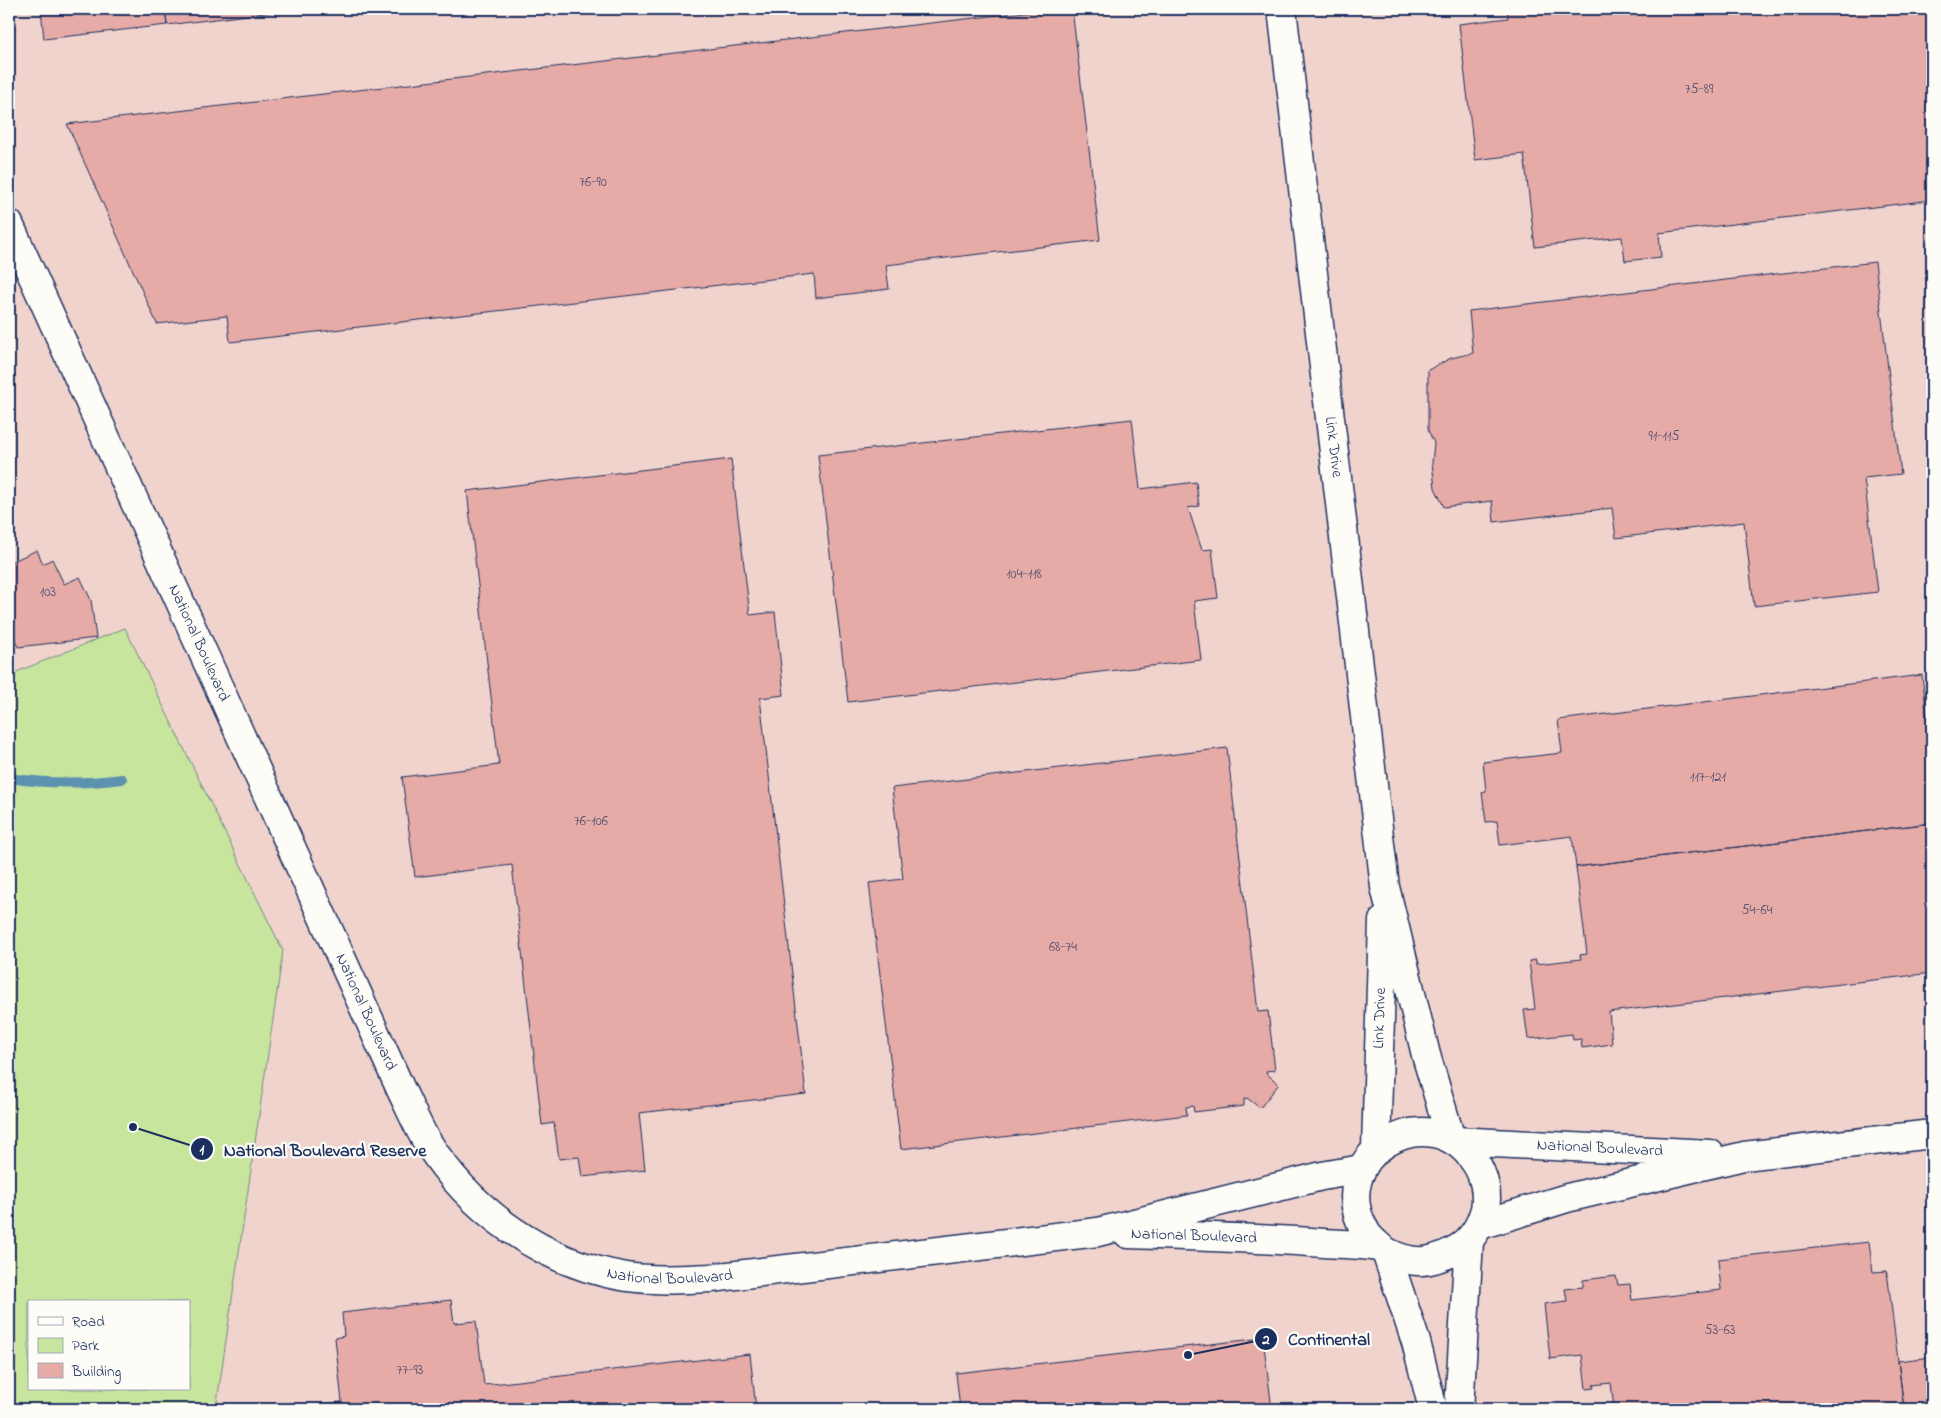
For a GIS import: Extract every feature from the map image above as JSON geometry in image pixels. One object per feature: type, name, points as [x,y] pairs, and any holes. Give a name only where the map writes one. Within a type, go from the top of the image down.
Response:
[{"type":"street","name":"Link Drive","points":[[1282,9],[1385,887],[1426,1056],[1453,1140]]},
{"type":"street","name":"National Boulevard","points":[[9,224],[402,1092],[426,1139],[445,1168],[495,1219],[522,1238],[574,1262],[627,1276],[660,1280],[711,1278],[1098,1232],[1322,1176],[1369,1159]]},
{"type":"street","name":"Link Drive","points":[[1369,1159],[1385,887]]},
{"type":"street","points":[[1459,1409],[1474,1233],[1485,1207],[1486,1188],[1480,1169],[1470,1154],[1453,1140],[1432,1133],[1412,1132],[1393,1138],[1369,1159],[1356,1190],[1357,1212],[1366,1232],[1384,1250],[1407,1260],[1430,1261],[1451,1254],[1474,1233]]},
{"type":"street","name":"National Boulevard","points":[[1474,1233],[1567,1198],[1744,1156],[1932,1134]]},
{"type":"street","name":"National Boulevard","points":[[1453,1140],[1744,1156]]},
{"type":"street","name":"National Boulevard","points":[[1098,1232],[1274,1239],[1384,1250]]},
{"type":"street","points":[[1384,1250],[1416,1342],[1433,1409]]},
{"type":"shaded area","points":[[9,9],[1932,9],[1932,1409],[9,1409]]},
{"type":"green space","points":[[125,628],[283,951],[216,1409],[9,1409],[9,675]]},
{"type":"building","points":[[41,9],[165,9],[167,25],[44,39]]},
{"type":"building","points":[[165,9],[273,9],[273,12],[167,25]]},
{"type":"building","points":[[273,9],[302,9],[273,12]]},
{"type":"building","points":[[1051,9],[1072,9],[1100,240],[886,265],[889,289],[816,298],[814,274],[230,342],[227,316],[157,324],[67,124]]},
{"type":"building","points":[[1507,9],[1932,9],[1932,200],[1659,233],[1661,257],[1625,261],[1622,237],[1535,247],[1524,154],[1475,160],[1459,24],[1508,18]]},
{"type":"building","points":[[1875,262],[1901,474],[1864,478],[1878,592],[1754,606],[1744,522],[1616,538],[1612,508],[1494,522],[1492,501],[1444,507],[1435,488],[1432,463],[1434,443],[1428,430],[1428,370],[1451,358],[1473,353],[1469,311]]},
{"type":"building","points":[[1132,419],[1140,489],[1196,482],[1199,506],[1188,508],[1202,550],[1212,549],[1218,598],[1194,601],[1201,660],[848,702],[818,455]]},
{"type":"building","points":[[731,459],[750,615],[775,612],[784,695],[760,698],[806,1094],[639,1113],[645,1170],[582,1177],[579,1157],[559,1159],[554,1123],[542,1125],[512,865],[415,877],[402,777],[499,765],[467,491]]},
{"type":"building","points":[[37,550],[43,564],[52,559],[64,584],[80,577],[91,600],[96,638],[18,647],[9,627],[9,563]]},
{"type":"building","points":[[1922,675],[1932,757],[1932,823],[1576,867],[1572,836],[1500,845],[1497,821],[1486,822],[1482,792],[1486,791],[1483,762],[1562,753],[1558,720]]},
{"type":"building","points":[[1227,748],[1258,1012],[1268,1011],[1275,1070],[1266,1071],[1279,1084],[1260,1108],[1247,1098],[1244,1099],[1244,1106],[1194,1112],[1193,1106],[1186,1107],[1187,1115],[901,1149],[869,883],[903,879],[892,788]]},
{"type":"building","points":[[1932,823],[1932,973],[1609,1012],[1612,1044],[1582,1048],[1581,1039],[1573,1040],[1572,1034],[1528,1039],[1524,1010],[1535,1009],[1529,961],[1536,960],[1536,964],[1581,959],[1580,955],[1587,954],[1576,867]]},
{"type":"building","points":[[1869,1242],[1873,1272],[1887,1271],[1904,1409],[1614,1409],[1611,1383],[1593,1385],[1594,1388],[1586,1389],[1582,1355],[1550,1359],[1544,1304],[1567,1301],[1565,1289],[1583,1287],[1583,1280],[1616,1276],[1618,1285],[1630,1284],[1632,1300],[1721,1290],[1718,1259]]},
{"type":"building","points":[[451,1300],[454,1323],[476,1321],[484,1385],[750,1354],[756,1409],[325,1409],[324,1404],[342,1402],[335,1338],[344,1336],[342,1313]]},
{"type":"building","points":[[1263,1338],[1272,1409],[960,1409],[956,1373]]},
{"type":"building","points":[[1932,1357],[1932,1409],[1904,1409],[1898,1361]]},
{"type":"waterway","points":[[9,778],[66,783],[122,779]]},
{"type":"place","name":"National Boulevard Reserve","points":[[133,1127]]},
{"type":"place","name":"Continental","points":[[1188,1355]]}]
